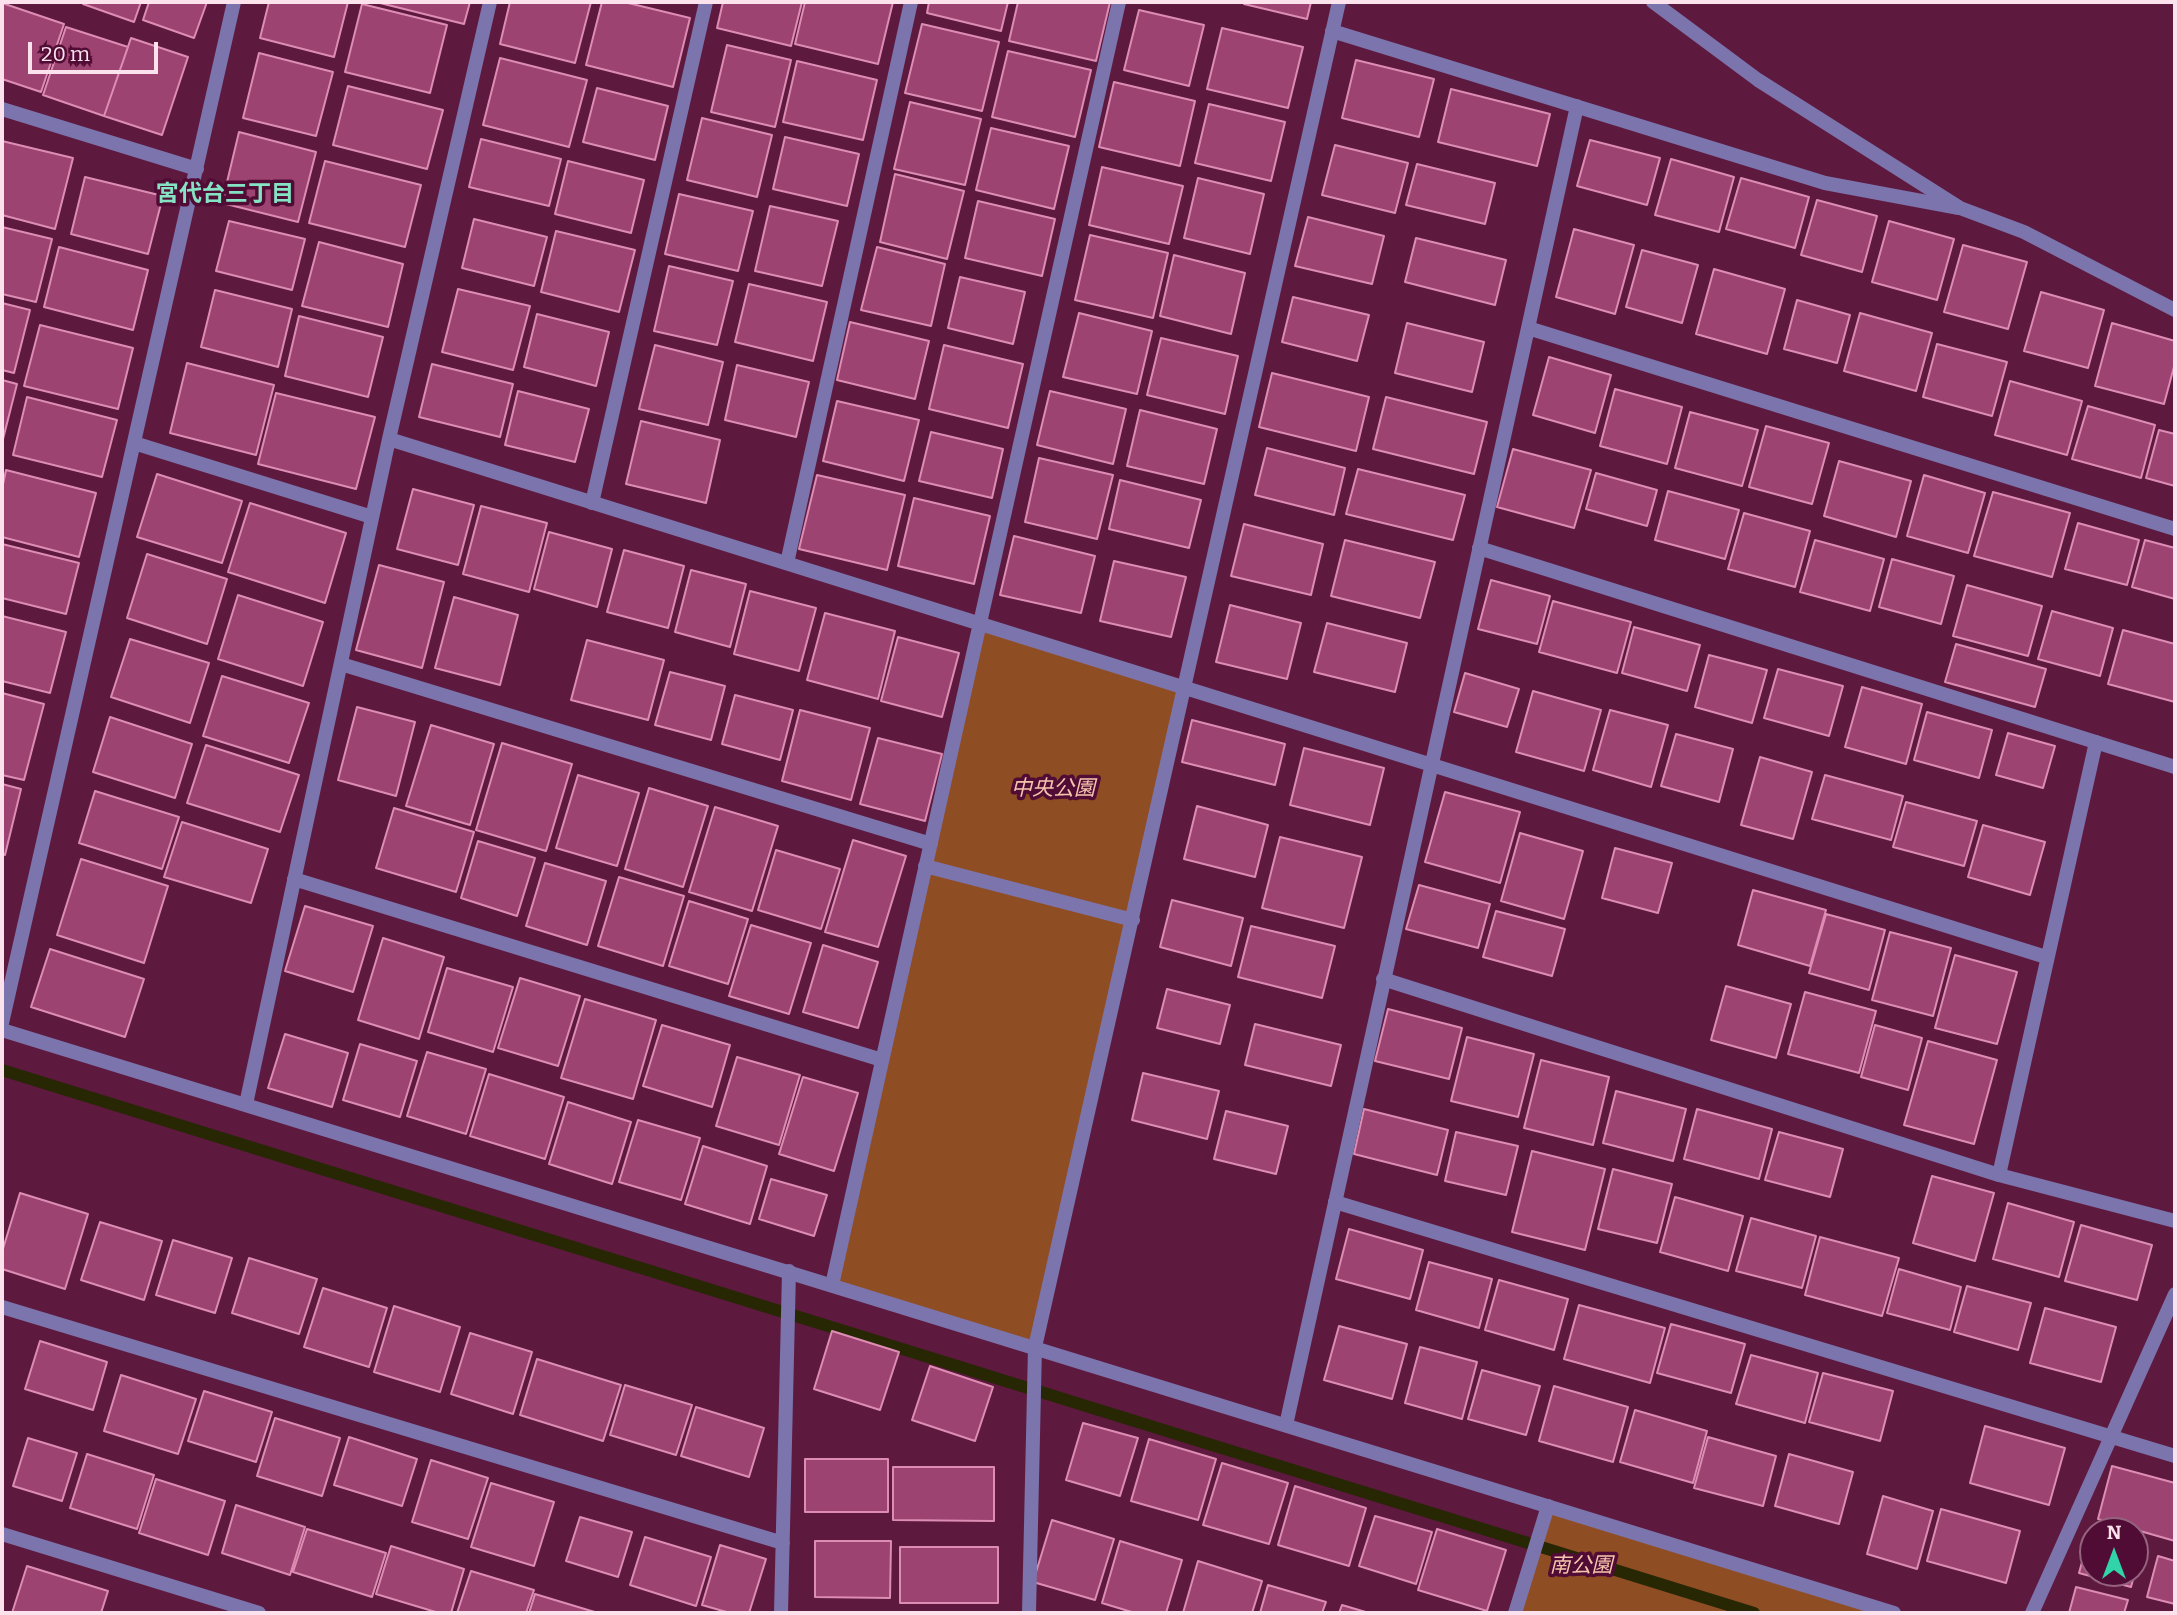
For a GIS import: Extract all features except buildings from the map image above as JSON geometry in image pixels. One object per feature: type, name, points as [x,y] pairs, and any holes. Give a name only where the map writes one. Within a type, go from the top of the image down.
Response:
[{"type":"street","points":[[2,1023],[234,2]]},
{"type":"street","points":[[246,1104],[389,439],[490,2]]},
{"type":"street","points":[[592,503],[706,2]]},
{"type":"street","points":[[787,564],[911,2]]},
{"type":"street","points":[[832,1285],[1119,2]]},
{"type":"street","points":[[1029,1613],[1035,1347],[1339,2]]},
{"type":"street","points":[[1653,2],[1758,80],[1960,208]]},
{"type":"street","points":[[1332,31],[1825,183],[1960,208],[2024,232],[2175,310]]},
{"type":"street","points":[[1286,1425],[1577,106]]},
{"type":"street","points":[[2,109],[197,169]]},
{"type":"street","points":[[1528,328],[2175,529]]},
{"type":"street","points":[[389,439],[1432,762],[2046,957]]},
{"type":"street","points":[[134,443],[372,517]]},
{"type":"street","points":[[1479,548],[2175,767]]},
{"type":"street","points":[[341,664],[931,844]]},
{"type":"street","points":[[1999,1175],[2096,742]]},
{"type":"street","points":[[925,866],[1133,920]]},
{"type":"street","points":[[294,880],[882,1060]]},
{"type":"street","points":[[1384,979],[1999,1175],[2175,1221]]},
{"type":"street","points":[[2,1030],[1894,1613]]},
{"type":"street","points":[[1335,1202],[2175,1456]]},
{"type":"street","points":[[781,1613],[789,1271]]},
{"type":"street","points":[[2032,1613],[2175,1294]]},
{"type":"street","points":[[2,1307],[783,1543]]},
{"type":"street","points":[[1515,1613],[1548,1506]]},
{"type":"street","points":[[2,1534],[259,1613]]},
{"type":"green space","name":"中央公園","points":[[980,623],[1186,688],[1035,1347],[832,1285]]},
{"type":"green space","name":"南公園","points":[[1548,1506],[1899,1613],[1515,1613]]},
{"type":"waterway","points":[[2,1070],[1754,1613]]},
{"type":"district","name":"宮代台三丁目","points":[[225,195]]}]
